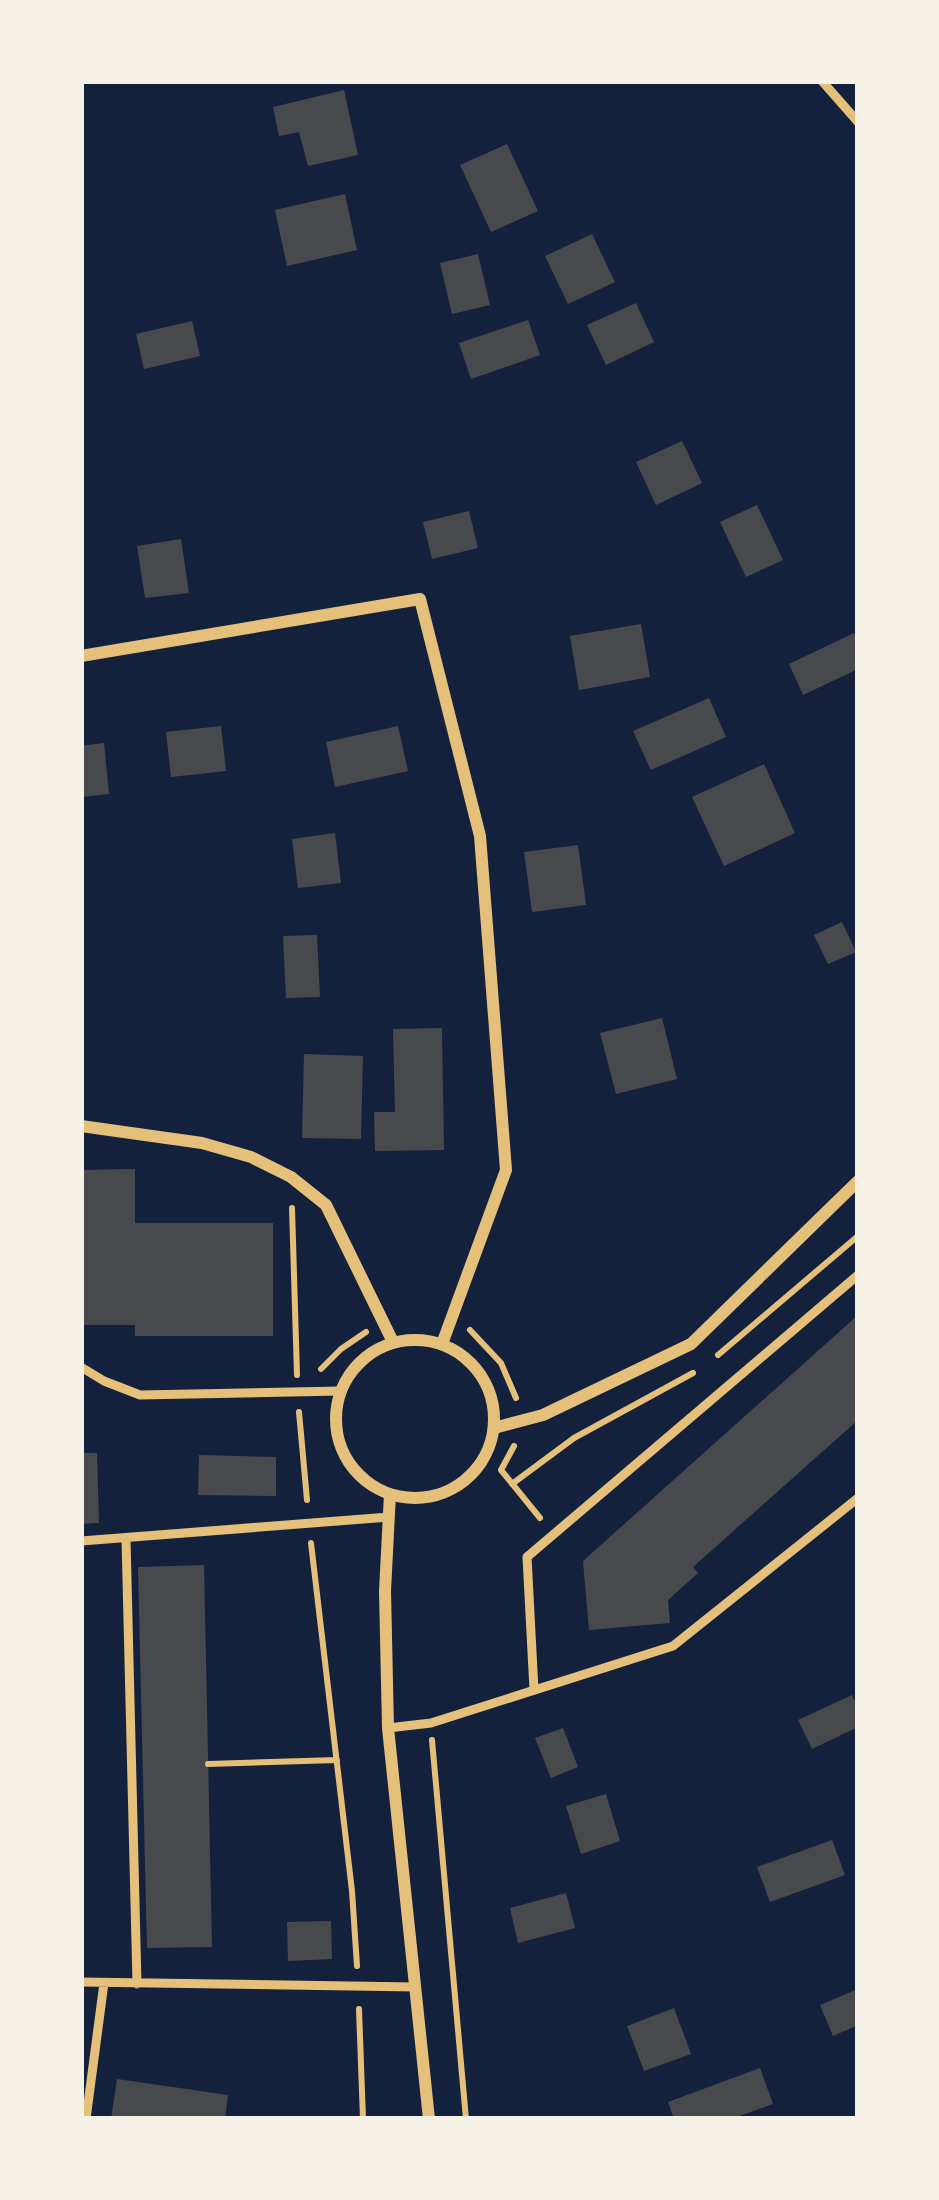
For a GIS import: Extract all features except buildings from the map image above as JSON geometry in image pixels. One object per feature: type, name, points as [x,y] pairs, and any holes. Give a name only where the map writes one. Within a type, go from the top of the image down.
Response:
[{"type":"street","points":[[81,656],[420,599],[480,836],[506,1170],[442,1344]]},
{"type":"street","points":[[81,1126],[202,1143],[251,1157],[291,1177],[326,1205],[392,1342]]},
{"type":"street","points":[[494,1428],[543,1415],[691,1344],[858,1181]]},
{"type":"street","points":[[417,1339],[442,1344],[465,1357],[482,1376],[492,1401],[494,1428],[488,1450],[458,1485],[436,1495],[390,1494],[364,1480],[346,1460],[336,1434],[341,1391],[357,1364],[392,1342],[417,1339]]},
{"type":"street","points":[[390,1494],[385,1591],[388,1728],[429,2119]]},
{"type":"lane","points":[[822,81],[858,122]]},
{"type":"lane","points":[[534,1690],[527,1557],[858,1275]]},
{"type":"lane","points":[[81,1367],[140,1395],[341,1391]]},
{"type":"lane","points":[[388,1728],[430,1723],[674,1646],[858,1498]]},
{"type":"lane","points":[[81,1541],[389,1517]]},
{"type":"lane","points":[[126,1539],[137,1984]]},
{"type":"lane","points":[[81,1982],[415,1987]]},
{"type":"lane","points":[[86,2119],[104,1983]]},
{"type":"path","points":[[291,1177],[298,1392],[352,1891],[363,2119]]},
{"type":"path","points":[[450,1321],[470,1330],[501,1363],[514,1391],[519,1422],[513,1450],[501,1470],[553,1535]]},
{"type":"path","points":[[298,1392],[341,1349],[384,1324]]},
{"type":"path","points":[[430,1723],[466,2119]]},
{"type":"path","points":[[208,1764],[337,1760]]}]
